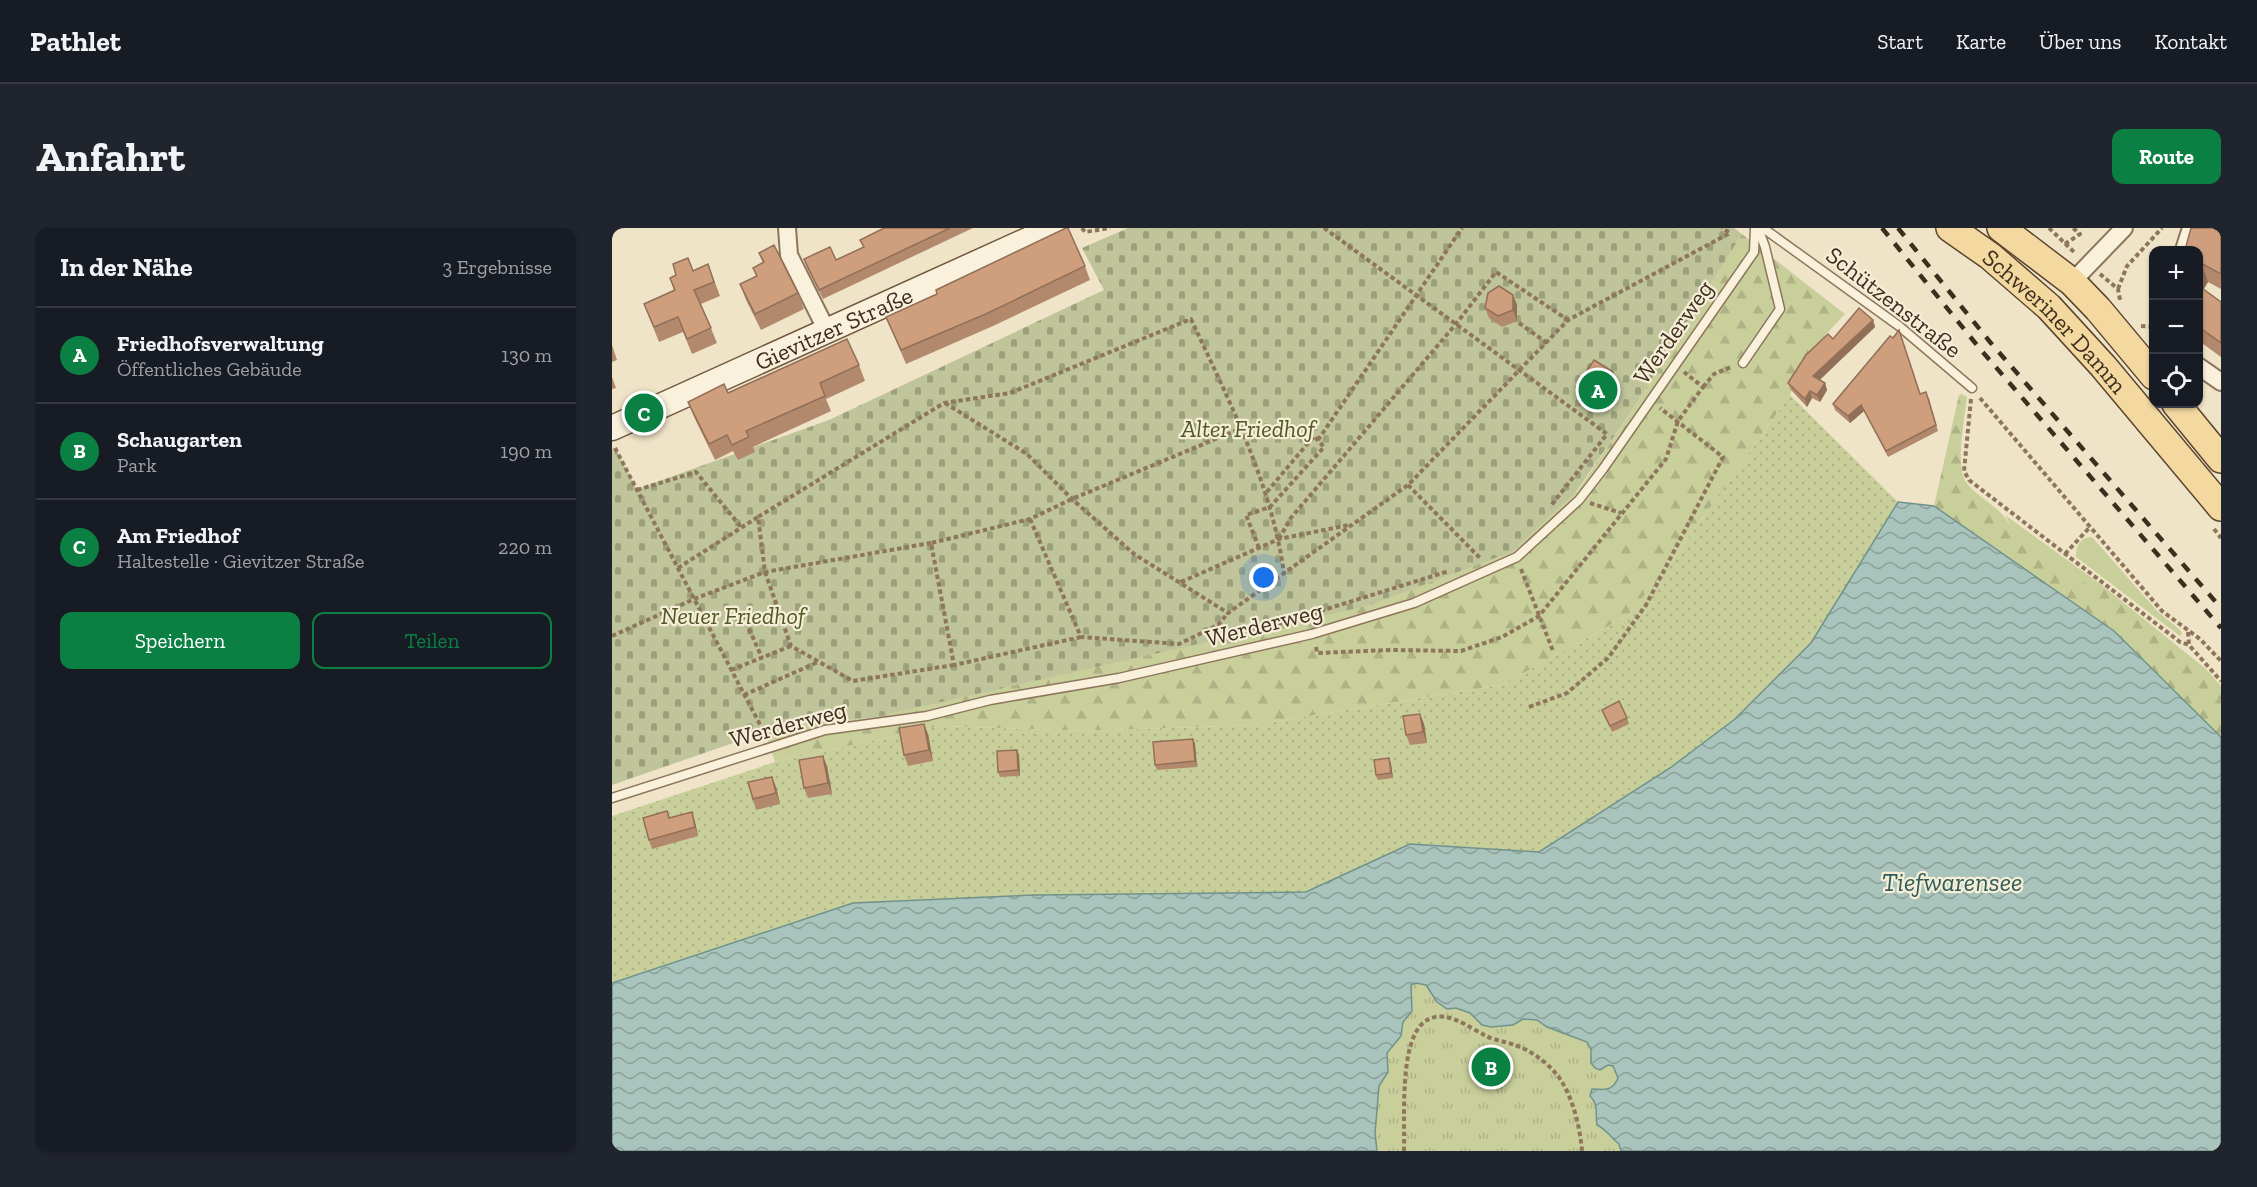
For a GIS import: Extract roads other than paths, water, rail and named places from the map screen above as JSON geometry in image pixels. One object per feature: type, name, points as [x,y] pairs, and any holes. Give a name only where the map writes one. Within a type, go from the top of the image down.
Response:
[{"type":"main road","name":"Gievitzer Straße","points":[[612,428],[1054,228]]},
{"type":"main road","name":"Schweriner Damm","points":[[1950,228],[1990,256],[2049,307],[2110,375],[2221,507]]},
{"type":"main road","name":"Schweriner Damm","points":[[2001,228],[2072,282],[2149,370]]},
{"type":"main road","points":[[2049,307],[2072,282]]},
{"type":"main road","points":[[2179,408],[2221,459]]},
{"type":"street","points":[[787,228],[789,255],[827,331]]},
{"type":"street","points":[[2072,282],[2124,228]]},
{"type":"street","points":[[2185,246],[2191,228]]},
{"type":"street","points":[[2203,369],[2221,382]]},
{"type":"lane","points":[[1743,363],[1780,309],[1765,247],[1756,228]]},
{"type":"lane","name":"Werderweg","points":[[612,798],[825,730],[927,716],[990,700],[1119,678],[1312,633],[1414,603],[1517,557],[1579,500],[1754,252],[1756,228]]},
{"type":"lane","name":"Schützenstraße","points":[[1763,228],[1899,326],[1972,388]]},
{"type":"water","name":"Tiefwarensee","points":[[1898,502],[1934,506],[2114,631],[2221,737],[2221,1151],[1621,1151],[1619,1144],[1597,1125],[1596,1106],[1590,1096],[1592,1089],[1608,1089],[1618,1078],[1613,1066],[1608,1065],[1600,1070],[1595,1068],[1591,1063],[1591,1049],[1587,1042],[1547,1027],[1537,1020],[1523,1019],[1513,1025],[1491,1027],[1482,1025],[1470,1013],[1456,1008],[1447,1009],[1437,1002],[1426,985],[1416,983],[1411,985],[1412,1011],[1403,1022],[1401,1036],[1387,1053],[1388,1072],[1379,1086],[1375,1133],[1377,1151],[612,1151],[612,983],[853,903],[1035,895],[1306,892],[1410,844],[1539,852],[1670,768],[1735,719],[1811,643]]},
{"type":"railway","points":[[1882,228],[1981,350],[2221,628]]},
{"type":"railway","points":[[1898,228],[1990,342],[2221,608]]},
{"type":"place","name":"Friedhofsverwaltung","points":[[1598,390]]},
{"type":"place","name":"Am Friedhof","points":[[644,413]]},
{"type":"place","name":"Schaugarten","points":[[1491,1067]]},
{"type":"park label","name":"Alter Friedhof","points":[[1248,428]]},
{"type":"park label","name":"Neuer Friedhof","points":[[733,615]]}]
